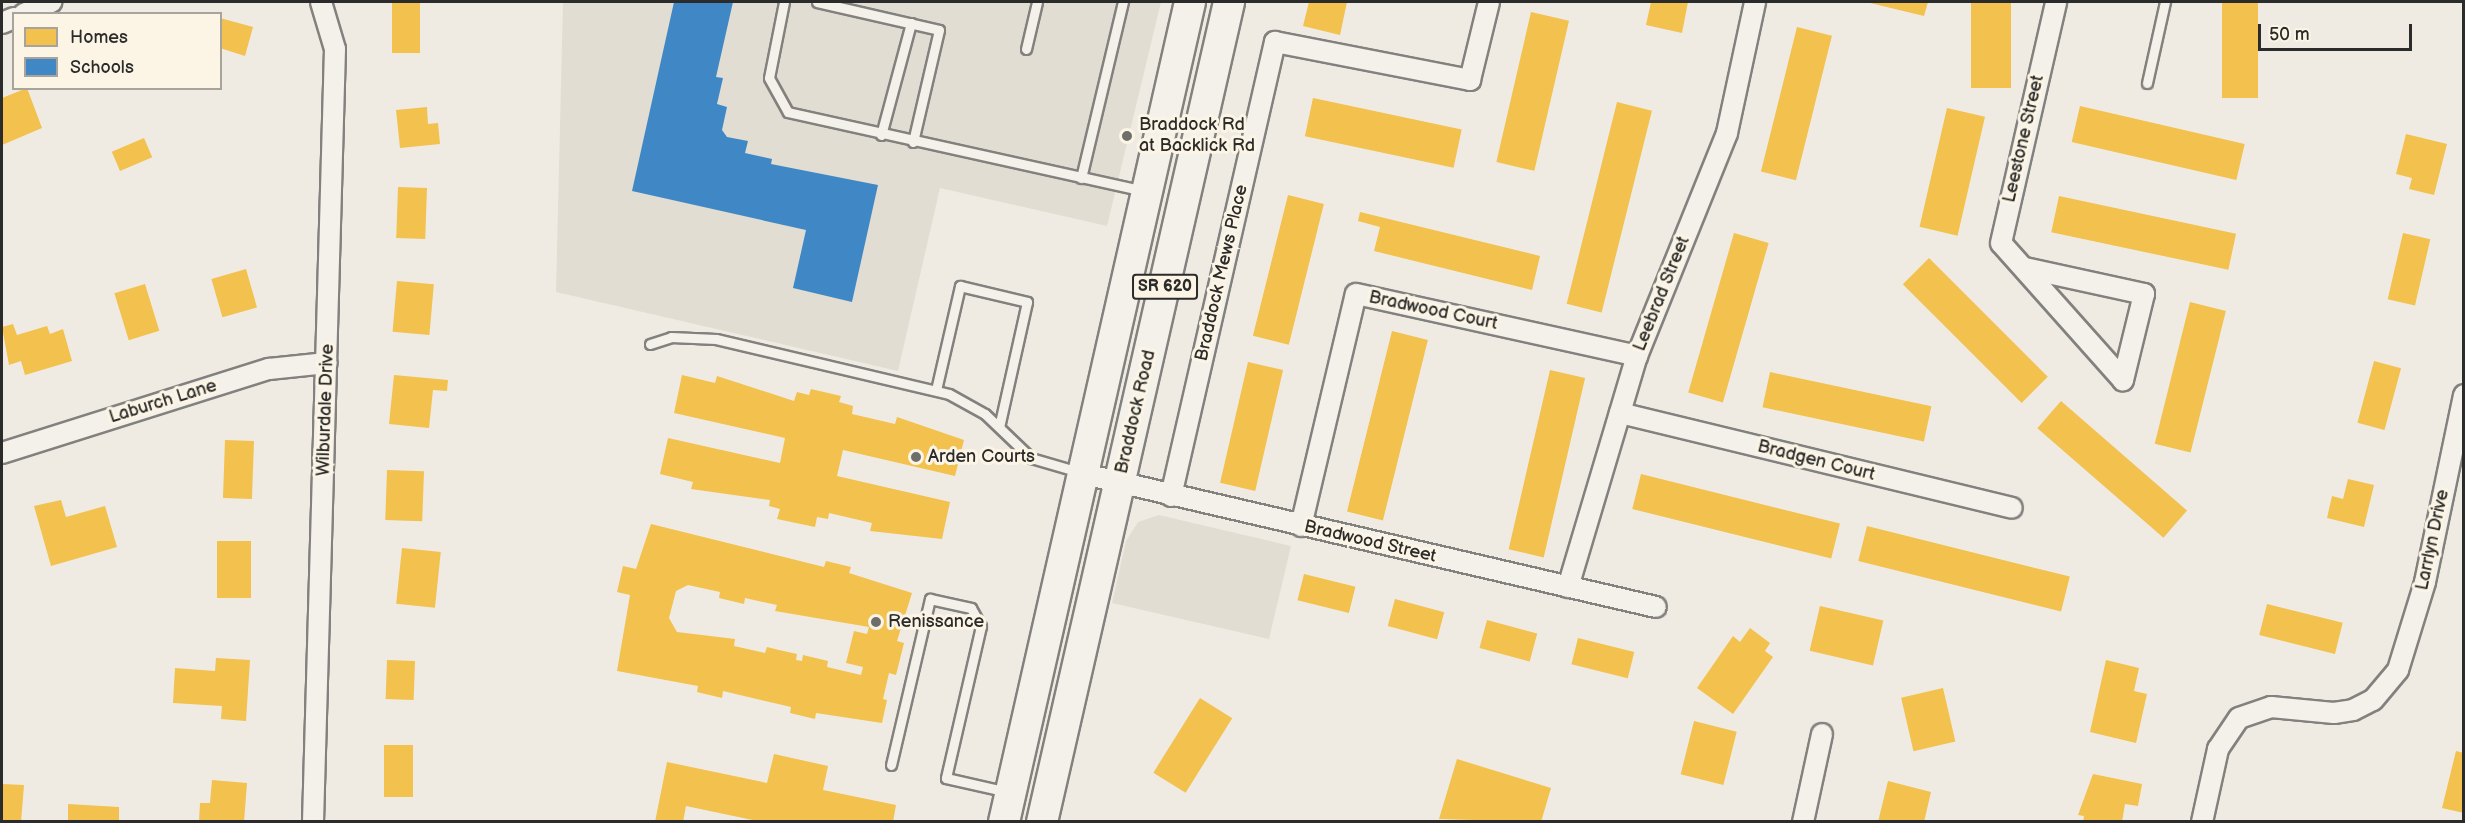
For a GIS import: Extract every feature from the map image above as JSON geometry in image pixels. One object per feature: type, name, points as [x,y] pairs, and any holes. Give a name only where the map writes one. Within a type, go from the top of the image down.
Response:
[{"type":"main road","name":"Braddock Road","points":[[1004,822],[1190,2]]},
{"type":"main road","name":"Braddock Road","points":[[1042,822],[1229,2]]},
{"type":"street","points":[[26,12],[51,2]]},
{"type":"street","name":"Wilburdale Drive","points":[[313,822],[335,49],[321,2]]},
{"type":"street","name":"Braddock Mews Place","points":[[1170,496],[1275,42],[1470,80],[1489,2]]},
{"type":"street","name":"Leebrad Street","points":[[1568,587],[1637,356],[1727,133],[1755,2]]},
{"type":"street","name":"Leestone Street","points":[[2025,268],[2144,294],[2123,380],[2001,243],[2056,2]]},
{"type":"street","name":"Bradwood Court","points":[[1301,526],[1356,294],[1637,356]]},
{"type":"street","name":"Laburch Lane","points":[[2,453],[269,369],[327,363]]},
{"type":"street","name":"Larrlyn Drive","points":[[2202,822],[2224,735],[2239,718],[2262,708],[2334,713],[2353,710],[2388,687],[2406,649],[2463,395]]},
{"type":"street","name":"Bradgen Court","points":[[1620,414],[2012,508]]},
{"type":"street","name":"Bradwood Street","points":[[1084,474],[1170,496],[1656,607]]},
{"type":"street","points":[[1803,822],[1822,734]]},
{"type":"lane","points":[[784,2],[769,64],[779,101],[802,118],[1148,192]]},
{"type":"lane","points":[[817,2],[939,30],[913,142]]},
{"type":"lane","points":[[1026,49],[1037,2]]},
{"type":"lane","points":[[1081,178],[1123,2]]},
{"type":"lane","points":[[2147,83],[2165,2]]},
{"type":"lane","points":[[881,135],[911,23]]},
{"type":"lane","points":[[936,390],[960,286],[1027,302],[999,427]]},
{"type":"lane","points":[[650,344],[671,337],[716,339],[936,390],[972,405],[1031,458],[1084,474]]},
{"type":"lane","points":[[891,765],[930,599],[971,608],[981,626],[946,778],[1010,792]]},
{"type":"shaded area","points":[[563,2],[1161,2],[1107,226],[940,188],[898,371],[556,292]]},
{"type":"shaded area","points":[[619,14],[658,21],[645,97],[606,90]]},
{"type":"shaded area","points":[[1159,515],[1291,546],[1269,639],[1112,603],[1126,541],[1138,522]]},
{"type":"building: Homes","points":[[392,2],[420,2],[420,53],[392,53]]},
{"type":"building: Homes","points":[[1309,2],[1347,2],[1340,35],[1303,26]]},
{"type":"building: Homes","points":[[1651,2],[1688,2],[1682,33],[1646,25]]},
{"type":"building: Homes","points":[[1866,2],[1928,2],[1924,16]]},
{"type":"building: Homes","points":[[1971,2],[2011,2],[2011,88],[1971,88]]},
{"type":"building: Homes","points":[[2222,2],[2258,2],[2258,98],[2222,98]]},
{"type":"building: Homes","points":[[1531,12],[1569,21],[1534,171],[1496,162]]},
{"type":"building: Homes","points":[[222,19],[253,27],[245,56],[222,49]]},
{"type":"building: Homes","points":[[1797,27],[1832,36],[1796,180],[1761,172]]},
{"type":"building: Homes","points":[[28,90],[42,128],[2,145],[2,98]]},
{"type":"building: Homes","points":[[1313,98],[1462,130],[1454,168],[1305,136]]},
{"type":"building: Homes","points":[[1617,102],[1652,111],[1602,313],[1567,304]]},
{"type":"building: Homes","points":[[2080,106],[2245,144],[2236,180],[2072,142]]},
{"type":"building: Homes","points":[[427,107],[428,124],[438,123],[440,144],[400,148],[396,110]]},
{"type":"building: Homes","points":[[1947,108],[1985,117],[1958,236],[1920,227]]},
{"type":"building: Homes","points":[[2406,134],[2447,144],[2434,195],[2409,189],[2412,178],[2396,174]]},
{"type":"building: Homes","points":[[144,138],[152,157],[120,171],[112,152]]},
{"type":"building: Homes","points":[[398,187],[427,188],[425,239],[396,238]]},
{"type":"building: Homes","points":[[1288,195],[1324,204],[1289,345],[1253,336]]},
{"type":"building: Homes","points":[[2059,196],[2236,234],[2228,270],[2051,232]]},
{"type":"building: Homes","points":[[1360,212],[1540,256],[1532,290],[1374,251],[1380,227],[1358,221]]},
{"type":"building: Homes","points":[[1734,233],[1769,243],[1723,402],[1688,393]]},
{"type":"building: Homes","points":[[2403,233],[2430,239],[2415,306],[2388,299]]},
{"type":"building: Homes","points":[[1929,258],[2048,377],[2022,403],[1903,284]]},
{"type":"building: Homes","points":[[246,269],[257,307],[222,317],[211,279]]},
{"type":"building: Homes","points":[[397,281],[434,284],[429,335],[393,332]]},
{"type":"building: Homes","points":[[145,284],[159,331],[129,340],[114,293]]},
{"type":"building: Homes","points":[[2190,302],[2226,311],[2191,453],[2155,444]]},
{"type":"building: Homes","points":[[13,324],[17,335],[47,326],[50,334],[63,329],[72,361],[25,375],[21,361],[9,365],[2,327]]},
{"type":"building: Homes","points":[[1392,331],[1428,340],[1383,520],[1347,511]]},
{"type":"building: Homes","points":[[2374,361],[2401,368],[2384,430],[2357,423]]},
{"type":"building: Homes","points":[[1248,362],[1283,370],[1255,491],[1220,483]]},
{"type":"building: Homes","points":[[1550,370],[1585,378],[1544,557],[1509,549]]},
{"type":"building: Homes","points":[[1770,372],[1931,406],[1924,442],[1763,407]]},
{"type":"building: Homes","points":[[394,375],[448,380],[447,391],[433,390],[429,428],[389,424]]},
{"type":"building: Homes","name":"Arden Courts","points":[[682,375],[715,383],[717,376],[794,401],[797,392],[809,395],[811,389],[841,396],[839,402],[853,406],[852,414],[895,424],[897,417],[964,440],[955,476],[843,450],[837,476],[950,502],[942,539],[870,531],[872,523],[829,513],[828,519],[817,517],[815,527],[777,519],[780,509],[769,506],[770,500],[691,489],[693,482],[660,474],[668,438],[780,463],[785,438],[674,413]]},
{"type":"building: Homes","points":[[2061,401],[2187,511],[2163,538],[2037,428]]},
{"type":"building: Homes","points":[[225,440],[254,441],[252,499],[223,498]]},
{"type":"building: Homes","points":[[387,470],[424,471],[422,521],[385,520]]},
{"type":"building: Homes","points":[[1641,474],[1840,524],[1831,559],[1632,509]]},
{"type":"building: Homes","points":[[2348,479],[2374,485],[2364,527],[2327,518],[2332,496],[2343,499]]},
{"type":"building: Homes","points":[[61,500],[66,517],[105,506],[117,547],[51,566],[34,506]]},
{"type":"building: Homes","name":"Renissance","points":[[651,524],[824,567],[826,561],[851,567],[849,573],[912,593],[897,641],[904,643],[896,675],[889,673],[883,699],[887,700],[882,723],[816,713],[815,719],[790,713],[791,707],[723,691],[722,698],[697,692],[698,686],[617,671],[630,595],[617,592],[623,566],[636,569]],"holes":[[[688,585],[720,592],[719,598],[744,604],[745,598],[777,605],[775,611],[869,627],[867,634],[854,631],[846,663],[863,667],[861,675],[827,667],[828,661],[803,655],[802,661],[796,660],[797,654],[767,647],[765,653],[734,646],[735,639],[677,632],[669,618],[676,591]]]},
{"type":"building: Homes","points":[[1867,526],[2070,577],[2061,611],[1858,561]]},
{"type":"building: Homes","points":[[217,541],[251,541],[251,598],[217,598]]},
{"type":"building: Homes","points":[[402,548],[441,552],[435,608],[396,604]]},
{"type":"building: Homes","points":[[1304,574],[1355,587],[1349,613],[1297,600]]},
{"type":"building: Homes","points":[[1395,599],[1444,612],[1437,639],[1388,626]]},
{"type":"building: Homes","points":[[2267,604],[2343,623],[2335,654],[2259,635]]},
{"type":"building: Homes","points":[[1820,606],[1883,621],[1873,665],[1810,651]]},
{"type":"building: Homes","points":[[1487,620],[1537,633],[1530,661],[1479,648]]},
{"type":"building: Homes","points":[[1750,628],[1770,643],[1765,651],[1773,657],[1733,714],[1697,688],[1733,636],[1740,642]]},
{"type":"building: Homes","points":[[1578,638],[1634,652],[1628,678],[1571,664]]},
{"type":"building: Homes","points":[[216,658],[250,660],[246,721],[221,719],[222,706],[173,703],[175,668],[215,671]]},
{"type":"building: Homes","points":[[387,660],[415,661],[414,700],[386,699]]},
{"type":"building: Homes","points":[[2106,660],[2139,668],[2134,691],[2147,694],[2136,743],[2090,732]]},
{"type":"building: Homes","points":[[1943,688],[1955,742],[1913,751],[1901,698]]},
{"type":"building: Homes","points":[[1200,698],[1232,718],[1186,793],[1153,773]]},
{"type":"building: Homes","points":[[1694,721],[1737,732],[1723,785],[1681,774]]},
{"type":"building: Homes","points":[[384,745],[413,745],[413,797],[384,797]]},
{"type":"building: Homes","points":[[2456,751],[2464,753],[2464,813],[2442,808]]},
{"type":"building: Homes","points":[[774,754],[828,766],[823,790],[896,805],[893,822],[762,822],[686,806],[683,822],[655,822],[667,762],[767,783]]},
{"type":"building: Homes","points":[[1457,759],[1551,788],[1541,822],[1439,819]]},
{"type":"building: Homes","points":[[2093,774],[2142,784],[2138,806],[2125,804],[2122,822],[2083,822],[2084,816],[2078,815]]},
{"type":"building: Homes","points":[[212,780],[247,783],[244,822],[199,822],[200,803],[210,803]]},
{"type":"building: Homes","points":[[1888,781],[1931,792],[1924,822],[1878,822]]},
{"type":"building: Homes","points":[[2,784],[24,785],[21,822],[2,822]]},
{"type":"building: Homes","points":[[68,804],[119,807],[119,822],[68,822]]},
{"type":"building: Schools","points":[[674,2],[733,2],[716,77],[723,78],[717,104],[727,107],[722,130],[727,137],[748,141],[745,153],[772,159],[771,164],[878,185],[852,302],[793,288],[806,230],[632,191]]},
{"type":"place","name":"Braddock Rd at Backlick Rd","points":[[1127,136]]},
{"type":"place","name":"Arden Courts","points":[[916,457]]},
{"type":"place","name":"Renissance","points":[[876,622]]}]
